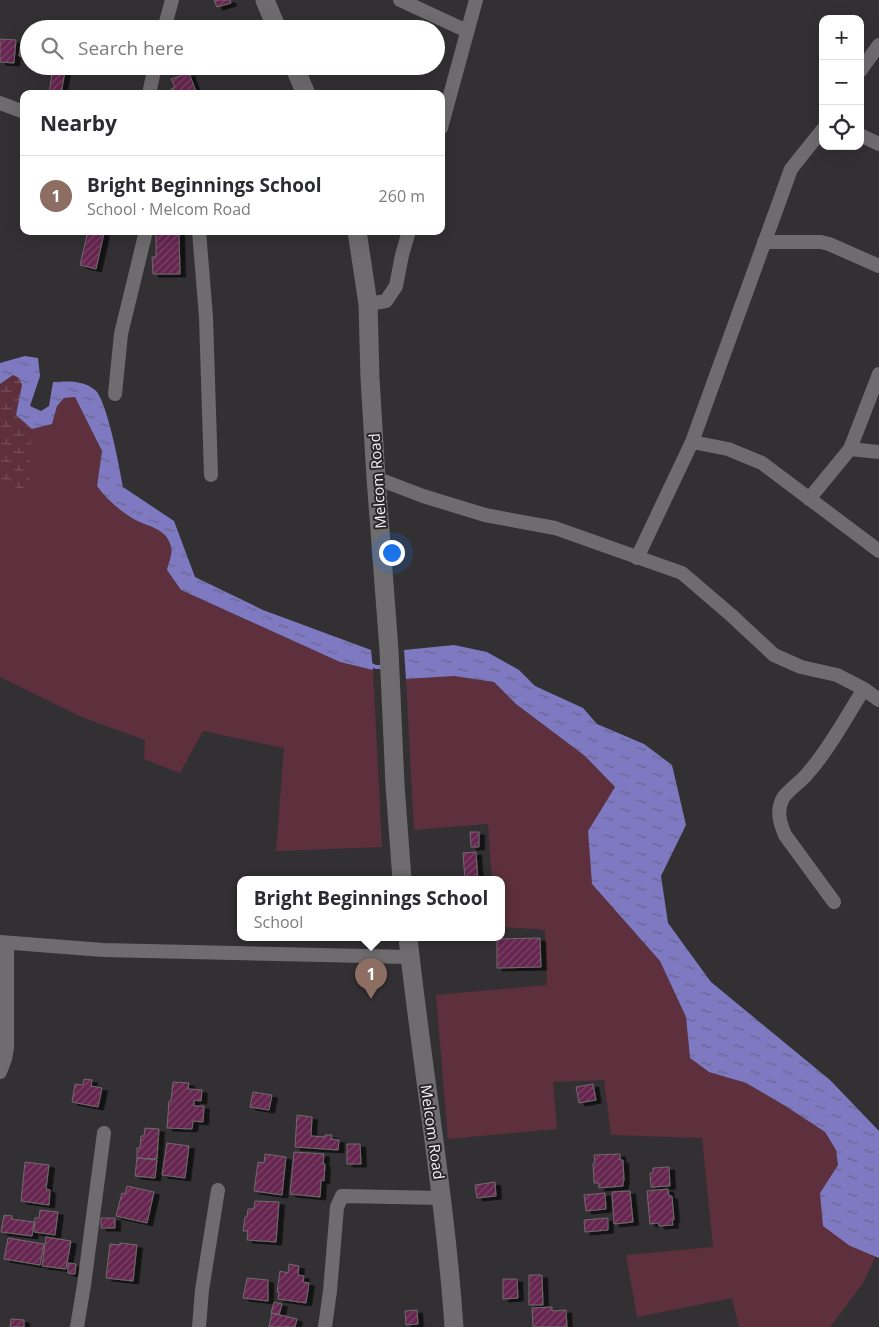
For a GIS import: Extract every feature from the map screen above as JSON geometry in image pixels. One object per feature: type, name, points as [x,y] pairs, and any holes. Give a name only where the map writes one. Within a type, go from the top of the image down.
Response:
[{"type":"main road","points":[[265,0],[273,20]]},
{"type":"main road","points":[[298,75],[304,90]]},
{"type":"main road","name":"Melcom Road","points":[[358,235],[368,304],[370,378],[390,650],[395,785],[402,876]]},
{"type":"main road","name":"Melcom Road","points":[[408,941],[442,1198],[454,1327]]},
{"type":"street","points":[[166,20],[172,0]]},
{"type":"street","points":[[400,0],[443,20]]},
{"type":"street","points":[[445,112],[476,0]]},
{"type":"street","points":[[445,21],[466,31]]},
{"type":"street","points":[[864,66],[879,45]]},
{"type":"street","points":[[150,90],[153,75]]},
{"type":"street","points":[[0,103],[20,110]]},
{"type":"street","points":[[637,558],[692,442],[791,170],[819,134]]},
{"type":"street","points":[[864,137],[879,144]]},
{"type":"street","points":[[115,394],[121,334],[145,235]]},
{"type":"street","points":[[199,235],[206,317],[211,475]]},
{"type":"street","points":[[368,304],[386,301],[396,286],[408,235]]},
{"type":"street","points":[[764,242],[821,242],[879,266]]},
{"type":"street","points":[[809,499],[850,449],[879,374]]},
{"type":"street","points":[[692,442],[728,449],[762,463],[879,551]]},
{"type":"street","points":[[850,449],[879,452]]},
{"type":"street","points":[[376,478],[423,496],[485,515],[555,528],[682,574],[731,615],[774,656],[801,667],[838,675],[864,689],[879,700]]},
{"type":"street","points":[[834,902],[785,835],[780,823],[779,814],[783,798],[808,773],[832,740],[864,689]]},
{"type":"street","points":[[0,1072],[7,1048],[4,943],[103,950],[410,957]]},
{"type":"street","points":[[77,1327],[104,1133]]},
{"type":"street","points":[[199,1327],[202,1290],[218,1190]]},
{"type":"street","points":[[325,1327],[337,1207],[342,1196],[442,1198]]},
{"type":"green space","points":[[13,375],[19,378],[22,385],[16,415],[32,429],[29,491],[0,483],[0,384]]},
{"type":"green space","points":[[75,397],[102,451],[97,486],[127,515],[156,528],[165,535],[169,540],[171,550],[167,570],[181,590],[340,662],[373,670],[382,847],[276,851],[284,748],[203,731],[180,773],[144,759],[145,740],[84,718],[0,677],[0,483],[28,490],[32,429],[52,424],[57,406],[64,398]]},
{"type":"green space","points":[[454,676],[494,682],[516,704],[585,756],[615,787],[588,831],[592,884],[660,961],[686,1017],[690,1058],[709,1072],[746,1083],[787,1107],[825,1132],[836,1150],[838,1165],[820,1193],[850,1246],[876,1256],[863,1283],[830,1327],[739,1327],[732,1298],[637,1317],[626,1255],[713,1247],[702,1138],[611,1135],[604,1080],[553,1082],[557,1129],[448,1139],[436,995],[547,985],[545,930],[505,927],[505,876],[492,876],[488,824],[414,830],[406,679]]},
{"type":"water","points":[[25,356],[38,358],[40,376],[30,406],[41,411],[49,406],[53,382],[70,381],[85,384],[95,390],[100,396],[116,451],[123,487],[174,521],[195,577],[263,610],[371,650],[373,670],[340,662],[181,590],[167,570],[171,550],[169,540],[165,535],[161,531],[132,518],[122,511],[97,486],[102,451],[75,397],[64,398],[57,406],[52,424],[32,429],[16,415],[22,385],[19,378],[13,375],[0,384],[0,363]]},
{"type":"water","points":[[454,645],[487,652],[519,670],[535,686],[583,708],[597,724],[644,744],[672,765],[686,825],[661,876],[668,923],[711,982],[830,1080],[879,1131],[879,1258],[850,1246],[823,1226],[820,1193],[838,1165],[836,1150],[825,1132],[746,1083],[709,1072],[690,1058],[686,1017],[660,961],[592,884],[588,831],[615,787],[585,756],[516,704],[494,682],[454,676],[406,679],[404,650]]},
{"type":"building","points":[[214,0],[230,0],[231,3],[217,7]]},
{"type":"building","points":[[0,39],[16,40],[14,63],[0,62]]},
{"type":"building","points":[[52,75],[64,75],[62,90],[50,90]]},
{"type":"building","points":[[190,75],[195,90],[171,90],[175,87],[171,79]]},
{"type":"building","points":[[87,235],[104,235],[96,269],[80,265]]},
{"type":"building","points":[[156,235],[179,235],[180,274],[153,274],[152,257],[156,257]]},
{"type":"building","points":[[470,832],[479,832],[479,847],[471,847]]},
{"type":"building","points":[[476,852],[478,876],[465,876],[463,853]]},
{"type":"building","points":[[540,938],[541,967],[497,968],[497,941],[505,941],[505,939]]},
{"type":"building","points":[[84,1079],[92,1080],[91,1086],[102,1088],[98,1107],[72,1102],[75,1084],[83,1085]]},
{"type":"building","points":[[173,1082],[189,1083],[188,1089],[202,1090],[201,1101],[194,1100],[194,1106],[204,1106],[203,1122],[193,1121],[192,1129],[167,1128],[169,1101],[171,1101]]},
{"type":"building","points":[[593,1084],[596,1100],[579,1103],[576,1087]]},
{"type":"building","points":[[253,1092],[272,1095],[269,1110],[250,1107]]},
{"type":"building","points":[[297,1115],[312,1117],[311,1136],[325,1137],[325,1135],[332,1135],[331,1139],[339,1140],[338,1150],[295,1147]]},
{"type":"building","points":[[145,1128],[159,1129],[157,1159],[137,1158],[137,1148],[140,1148],[141,1136],[144,1136]]},
{"type":"building","points":[[167,1143],[189,1146],[185,1178],[162,1175]]},
{"type":"building","points":[[347,1144],[360,1144],[361,1164],[347,1164]]},
{"type":"building","points":[[294,1152],[324,1154],[324,1181],[321,1180],[320,1197],[290,1194]]},
{"type":"building","points":[[265,1154],[286,1157],[282,1195],[254,1191],[258,1162],[264,1163]]},
{"type":"building","points":[[620,1154],[620,1160],[623,1160],[623,1186],[599,1188],[599,1183],[594,1183],[594,1155]]},
{"type":"building","points":[[137,1158],[157,1160],[155,1178],[135,1176]]},
{"type":"building","points":[[25,1162],[49,1165],[46,1189],[50,1190],[49,1205],[21,1201]]},
{"type":"building","points":[[669,1167],[670,1186],[651,1187],[650,1173],[653,1173],[653,1168]]},
{"type":"building","points":[[495,1182],[496,1196],[477,1198],[475,1185]]},
{"type":"building","points":[[127,1186],[154,1192],[147,1223],[116,1216],[122,1193],[125,1194]]},
{"type":"building","points":[[668,1189],[669,1196],[672,1196],[673,1225],[659,1226],[658,1223],[650,1224],[647,1191]]},
{"type":"building","points":[[630,1191],[633,1222],[614,1224],[612,1192]]},
{"type":"building","points":[[605,1193],[606,1209],[586,1211],[584,1195]]},
{"type":"building","points":[[255,1201],[279,1202],[276,1242],[247,1240],[248,1231],[243,1231],[245,1217],[247,1217],[248,1209],[254,1209]]},
{"type":"building","points":[[40,1210],[58,1212],[55,1235],[34,1232],[35,1218],[39,1218]]},
{"type":"building","points":[[4,1215],[12,1216],[12,1219],[34,1222],[32,1236],[1,1232]]},
{"type":"building","points":[[101,1218],[115,1218],[115,1228],[101,1228]]},
{"type":"building","points":[[608,1218],[608,1230],[585,1232],[584,1220]]},
{"type":"building","points":[[46,1237],[71,1241],[66,1269],[42,1266]]},
{"type":"building","points":[[8,1238],[44,1244],[40,1265],[4,1259]]},
{"type":"building","points":[[120,1243],[137,1245],[133,1281],[106,1278],[110,1244],[120,1245]]},
{"type":"building","points":[[68,1263],[76,1264],[75,1274],[68,1273]]},
{"type":"building","points":[[289,1264],[299,1266],[298,1275],[304,1276],[303,1282],[309,1283],[306,1303],[278,1299],[280,1271],[288,1273]]},
{"type":"building","points":[[529,1275],[542,1275],[543,1305],[529,1305]]},
{"type":"building","points":[[247,1278],[268,1280],[268,1301],[243,1298]]},
{"type":"building","points":[[503,1279],[517,1279],[518,1298],[503,1299]]},
{"type":"building","points":[[274,1302],[282,1304],[279,1315],[271,1313]]},
{"type":"building","points":[[552,1307],[552,1311],[566,1310],[567,1327],[533,1327],[532,1308]]},
{"type":"building","points":[[417,1310],[418,1324],[406,1325],[405,1311]]},
{"type":"building","points":[[272,1313],[297,1319],[295,1327],[269,1327]]},
{"type":"building","points":[[11,1319],[24,1320],[24,1327],[10,1327]]},
{"type":"waterway","points":[[369,664],[376,667],[384,667]]},
{"type":"place","name":"Bright Beginnings School","points":[[371,999]]}]
